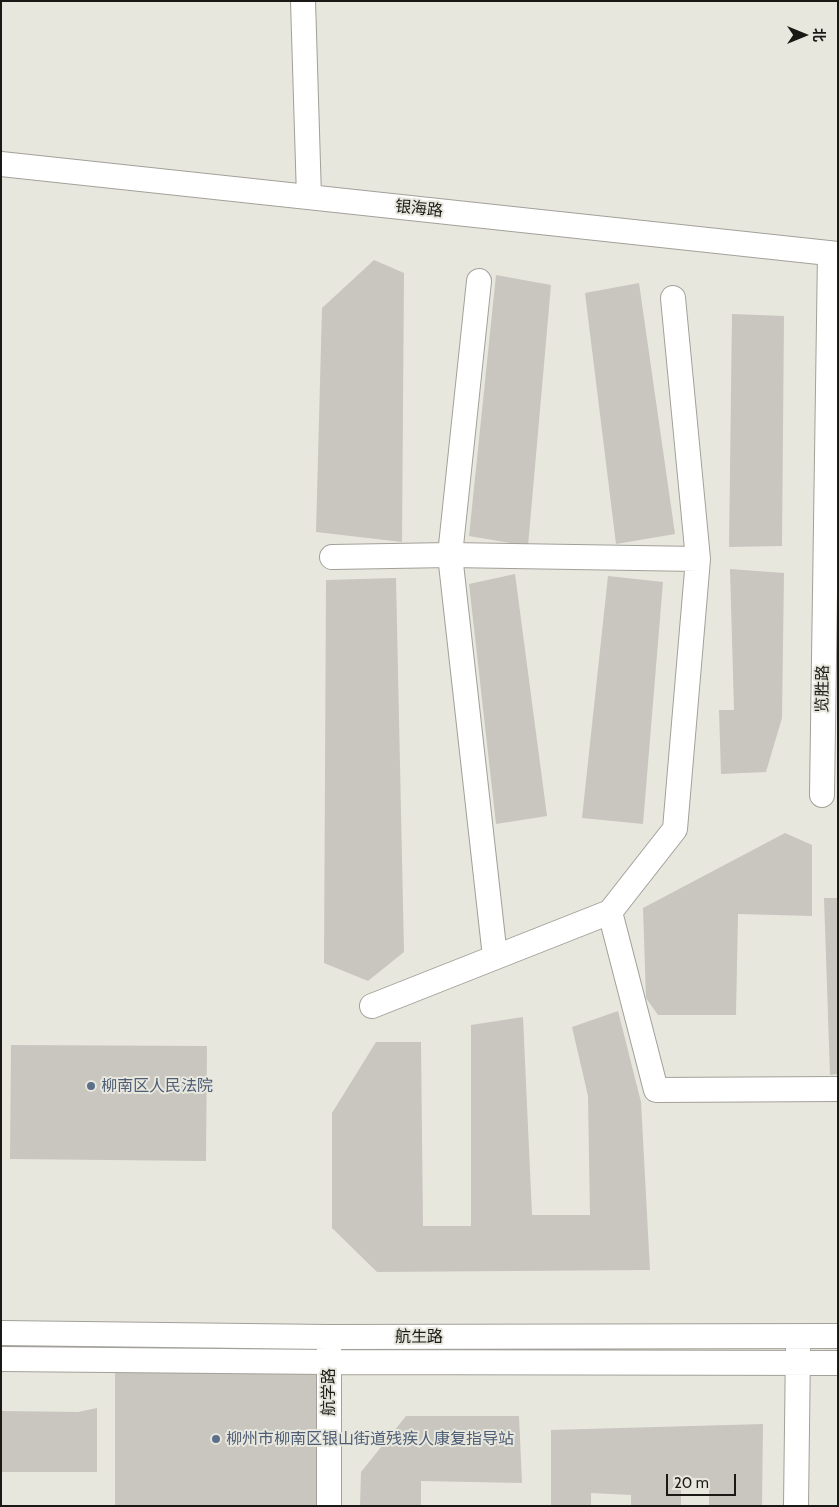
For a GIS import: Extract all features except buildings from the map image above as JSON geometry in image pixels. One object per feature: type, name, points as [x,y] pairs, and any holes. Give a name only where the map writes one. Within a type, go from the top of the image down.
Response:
[{"type":"street","points":[[303,1],[309,197]]},
{"type":"street","name":"银海路","points":[[1,164],[834,253]]},
{"type":"street","name":"览胜路","points":[[822,795],[834,253]]},
{"type":"street","points":[[479,281],[450,555],[495,957]]},
{"type":"street","points":[[372,1006],[610,912],[675,830],[698,559],[673,298]]},
{"type":"street","points":[[332,557],[450,555],[698,559]]},
{"type":"street","points":[[610,912],[656,1090],[838,1089]]},
{"type":"street","name":"航生路","points":[[1,1333],[328,1337],[838,1336]]},
{"type":"street","points":[[796,1506],[798,1336]]},
{"type":"street","name":"航学路","points":[[328,1337],[329,1506]]},
{"type":"street","points":[[1,1359],[838,1363]]},
{"type":"place","name":"柳南区人民法院","points":[[91,1086]]},
{"type":"place","name":"柳州市柳南区银山街道残疾人康复指导站","points":[[216,1439]]}]
